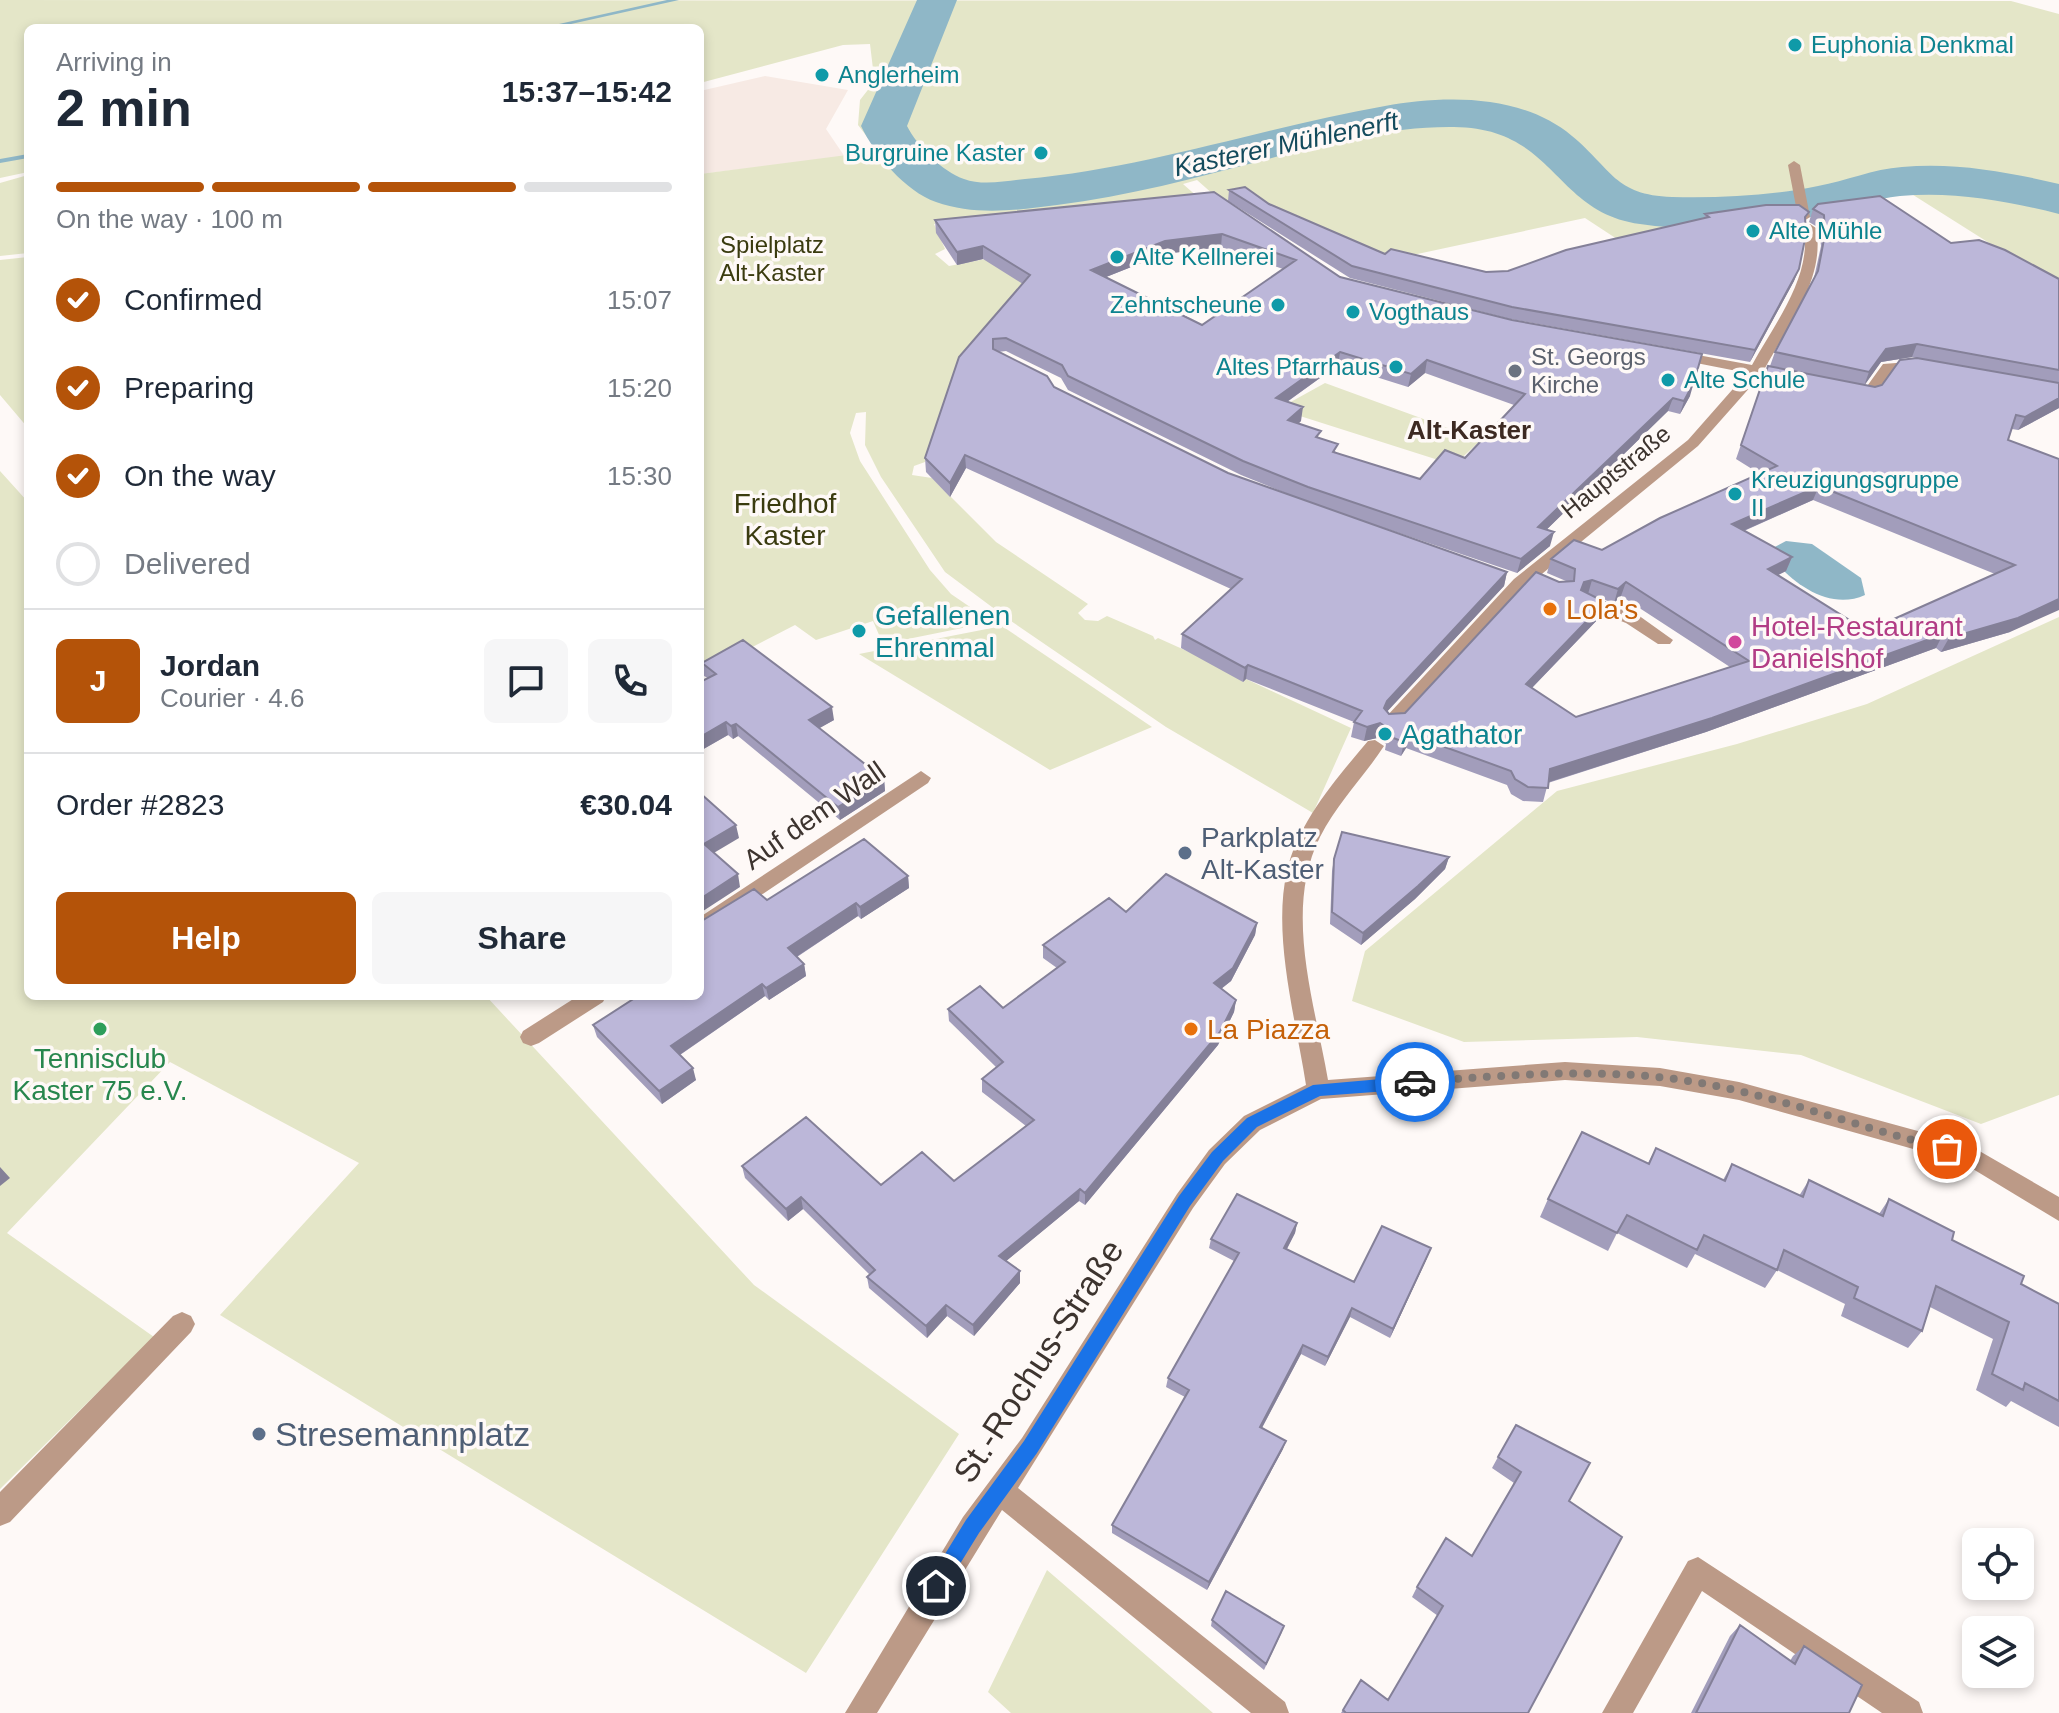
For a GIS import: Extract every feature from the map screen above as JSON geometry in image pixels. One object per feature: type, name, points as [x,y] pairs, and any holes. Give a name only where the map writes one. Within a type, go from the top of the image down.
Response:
[{"type":"street","name":"Hauptstraße","points":[[1393,721],[1518,579],[1693,443],[1757,370],[1810,270],[1813,245],[1794,165]]},
{"type":"street","points":[[1660,352],[1813,382]]},
{"type":"street","points":[[1841,388],[1869,394],[1888,367],[1911,364],[1938,367]]},
{"type":"street","points":[[1518,579],[1551,584]]},
{"type":"street","points":[[1588,602],[1632,619],[1664,640]]},
{"type":"street","points":[[1375,746],[1350,775],[1320,823],[1297,870],[1293,917],[1318,1090],[1565,1071],[1660,1077],[1739,1091],[1969,1155],[2059,1210]]},
{"type":"street","name":"Auf dem Wall","points":[[704,925],[921,778]]},
{"type":"street","points":[[531,1037],[589,1000]]},
{"type":"street","name":"St.-Rochus-Straße","points":[[860,1713],[914,1621],[999,1490],[1031,1447],[1185,1201],[1217,1157],[1252,1123],[1318,1090]]},
{"type":"street","points":[[0,1512],[182,1324]]},
{"type":"street","points":[[999,1490],[1274,1713]]},
{"type":"street","points":[[1617,1713],[1698,1571],[1908,1713]]},
{"type":"shaded area","points":[[765,76],[848,90],[826,129],[845,157],[704,174],[704,90]]},
{"type":"green space","points":[[0,0],[2011,1],[2059,14],[2059,298],[2005,253],[1910,193],[1620,241],[1585,218],[1394,259],[1244,198],[1223,203],[1197,180],[1183,184],[1200,199],[934,224],[945,249],[935,254],[949,266],[985,259],[1053,294],[995,328],[925,462],[914,466],[912,475],[932,478],[996,542],[1088,604],[1078,613],[1085,620],[1098,621],[1107,616],[1153,636],[1155,640],[1158,638],[1238,674],[1243,682],[1246,679],[1351,728],[1313,813],[1166,727],[945,572],[881,477],[865,445],[866,412],[856,413],[850,433],[860,461],[930,570],[951,594],[992,622],[883,644],[873,621],[816,640],[795,625],[704,672],[704,173],[878,151],[858,125],[860,100],[878,77],[873,69],[870,44],[843,45],[704,82],[704,24],[24,24],[24,173],[0,178]]},
{"type":"green space","points":[[24,176],[24,253],[0,256],[0,183]]},
{"type":"green space","points":[[24,257],[24,423],[0,395],[0,260]]},
{"type":"green space","points":[[1325,383],[1481,440],[1454,465],[1278,409]]},
{"type":"green space","points":[[0,471],[24,498],[24,1000],[490,1000],[754,1285],[959,1434],[806,1673],[220,1315],[359,1163],[170,1062],[7,1233],[154,1337],[0,1489]]},
{"type":"green space","points":[[2059,617],[2059,1095],[1981,1124],[1801,1055],[1637,1037],[1464,1042],[1352,1001],[1365,951],[1557,791],[1737,744],[1867,704]]},
{"type":"green space","points":[[1002,626],[1152,727],[1050,770],[859,654]]},
{"type":"green space","points":[[1047,1570],[1213,1713],[1011,1713],[988,1692]]},
{"type":"water","points":[[1786,541],[1812,544],[1861,578],[1865,595],[1837,600],[1797,583],[1767,551]]},
{"type":"building","points":[[1245,187],[1269,204],[1385,254],[1391,249],[1486,272],[1508,271],[1566,250],[1709,217],[1705,214],[1766,205],[1799,205],[1809,212],[1805,217],[1806,234],[1799,269],[1755,350],[1512,307],[1352,266],[1229,190]]},
{"type":"building","points":[[1214,192],[1340,277],[1512,320],[1702,354],[1694,382],[1684,401],[1673,398],[1538,527],[1554,532],[1521,559],[1308,487],[1243,461],[1068,376],[1062,365],[1006,338],[993,339],[993,349],[1047,376],[1054,387],[1228,473],[1507,572],[1387,701],[1384,708],[1389,714],[1405,713],[1536,572],[1559,582],[1574,581],[1575,569],[1551,559],[1574,540],[1602,550],[1660,518],[1777,466],[1741,445],[1768,366],[1875,387],[1882,385],[1900,360],[1917,358],[2059,383],[2059,398],[2025,417],[2016,415],[2008,440],[2059,459],[2059,599],[2018,618],[1949,638],[1943,634],[1712,718],[1550,769],[1548,788],[1528,787],[1515,779],[1511,771],[1409,734],[1404,742],[1388,736],[1389,729],[1380,723],[1367,727],[1354,722],[1362,711],[1248,665],[1245,668],[1182,634],[1242,579],[965,455],[950,483],[925,458],[959,357],[1030,275],[983,246],[957,252],[935,220]],"holes":[[[1222,234],[1296,260],[1202,325],[1091,270],[1165,241]],[[1340,352],[1411,374],[1427,360],[1525,394],[1465,458],[1445,450],[1420,479],[1333,452],[1338,444],[1316,437],[1321,431],[1288,420],[1303,407],[1276,398]],[[1819,486],[2015,565],[1867,631],[1768,569],[1792,557],[1732,524]],[[1592,580],[1618,589],[1626,582],[1749,661],[1576,717],[1526,684],[1605,602],[1581,590],[1584,582]]]},
{"type":"building","points":[[1880,196],[1951,243],[1979,240],[2005,250],[2059,279],[2059,370],[1917,344],[1886,349],[1869,372],[1775,352],[1818,271],[1825,234],[1824,215],[1813,209],[1818,204]]},
{"type":"building","points":[[743,640],[832,707],[809,720],[884,779],[838,807],[736,724],[731,726],[726,722],[704,735],[704,680],[716,674],[704,662]]},
{"type":"building","points":[[704,797],[736,825],[704,844]]},
{"type":"building","points":[[1342,832],[1449,857],[1363,933],[1332,912],[1334,859]]},
{"type":"building","points":[[864,839],[908,876],[860,907],[856,903],[788,948],[804,964],[766,988],[762,984],[671,1046],[693,1068],[659,1091],[593,1025],[632,1000],[704,1000],[704,920],[754,889],[767,900]]},
{"type":"building","points":[[704,844],[738,874],[704,896]]},
{"type":"building","points":[[1166,874],[1257,923],[1233,968],[1214,983],[1236,1000],[1220,1032],[1085,1193],[1080,1189],[999,1256],[1020,1271],[973,1325],[946,1305],[926,1326],[867,1277],[875,1270],[801,1197],[786,1209],[742,1166],[806,1117],[881,1185],[922,1152],[954,1181],[1034,1120],[982,1079],[1003,1062],[948,1009],[980,986],[1003,1008],[1065,962],[1043,945],[1109,898],[1126,912]]},
{"type":"building","points":[[1582,1132],[1649,1164],[1656,1148],[1725,1181],[1732,1164],[1803,1197],[1809,1180],[1883,1216],[1889,1199],[1954,1232],[1952,1240],[2024,1276],[2021,1284],[2059,1304],[2059,1401],[2025,1383],[2023,1390],[1992,1374],[2009,1322],[1936,1286],[1922,1331],[1854,1298],[1858,1287],[1784,1250],[1777,1270],[1704,1235],[1697,1250],[1627,1215],[1617,1233],[1548,1199]]},
{"type":"building","points":[[1237,1194],[1297,1223],[1284,1248],[1354,1282],[1382,1226],[1431,1248],[1393,1329],[1352,1308],[1328,1357],[1303,1345],[1260,1427],[1286,1441],[1209,1582],[1112,1525],[1189,1390],[1168,1378],[1239,1253],[1211,1239]]},
{"type":"building","points":[[1516,1425],[1590,1463],[1569,1501],[1622,1537],[1528,1713],[1346,1713],[1343,1710],[1361,1680],[1388,1700],[1443,1606],[1417,1587],[1446,1538],[1472,1556],[1521,1472],[1498,1457]]},
{"type":"building","points":[[1226,1591],[1284,1626],[1266,1664],[1212,1620]]},
{"type":"building","points":[[1740,1625],[1795,1664],[1804,1646],[1862,1685],[1849,1713],[1696,1713]]},
{"type":"waterway","points":[[563,24],[676,0]]},
{"type":"waterway","name":"Kasterer Mühlenerft","points":[[937,0],[884,126],[914,165],[936,183],[956,193],[1000,196],[1087,186],[1130,179],[1344,127],[1408,116],[1453,113],[1497,117],[1537,132],[1555,145],[1609,198],[1637,209],[1695,212],[1780,207],[1830,199],[1893,182],[1924,180],[1982,184],[2059,199]]},
{"type":"waterway","points":[[0,161],[24,157]]},
{"type":"way so far","points":[[1415,1082],[1565,1071],[1660,1077],[1739,1091],[1947,1149]]},
{"type":"place","name":"Euphonia Denkmal","points":[[1795,45]]},
{"type":"place","name":"Anglerheim","points":[[822,75]]},
{"type":"place","name":"Burgruine Kaster","points":[[1041,153]]},
{"type":"place","name":"Alte Mühle","points":[[1753,231]]},
{"type":"place","name":"Alte Kellnerei","points":[[1117,257]]},
{"type":"place","name":"Zehntscheune","points":[[1278,305]]},
{"type":"place","name":"Vogthaus","points":[[1353,312]]},
{"type":"place","name":"Altes Pfarrhaus","points":[[1396,367]]},
{"type":"place","name":"St. Georgs Kirche","points":[[1515,371]]},
{"type":"place","name":"Alte Schule","points":[[1668,380]]},
{"type":"place","name":"Kreuzigungsgruppe II","points":[[1735,494]]},
{"type":"place","name":"Lola's","points":[[1550,609]]},
{"type":"place","name":"Gefallenen Ehrenmal","points":[[859,631]]},
{"type":"place","name":"Hotel-Restaurant Danielshof","points":[[1735,642]]},
{"type":"place","name":"Agathator","points":[[1385,734]]},
{"type":"place","name":"Parkplatz Alt-Kaster","points":[[1185,853]]},
{"type":"place","name":"Tennisclub Kaster 75 e.V.","points":[[100,1029]]},
{"type":"place","name":"La Piazza","points":[[1191,1029]]},
{"type":"place","name":"Stresemannplatz","points":[[259,1434]]},
{"type":"district","name":"Alt-Kaster","points":[[1469,430]]},
{"type":"route","points":[[936,1586],[973,1527],[1031,1447],[1185,1201],[1217,1157],[1252,1123],[1318,1090],[1415,1082]]},
{"type":"park label","name":"Spielplatz Alt-Kaster","points":[[772,259]]},
{"type":"park label","name":"Friedhof Kaster","points":[[785,519]]}]
